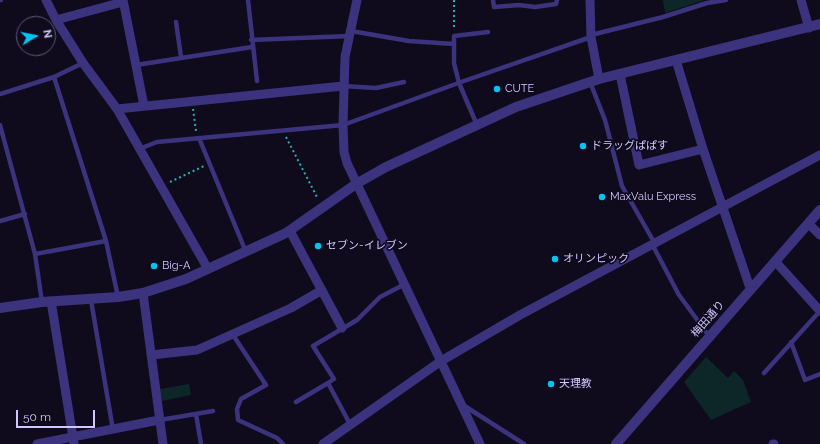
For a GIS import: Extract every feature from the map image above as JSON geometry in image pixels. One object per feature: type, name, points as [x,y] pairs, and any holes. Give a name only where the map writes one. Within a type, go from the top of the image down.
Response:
[{"type":"street","points":[[46,0],[54,16]]},
{"type":"street","points":[[357,0],[345,57],[343,86],[344,152],[356,184],[480,444]]},
{"type":"street","points":[[590,0],[591,36],[595,80]]},
{"type":"street","points":[[801,0],[808,28]]},
{"type":"street","points":[[144,106],[123,1],[56,20],[83,63],[118,109],[208,269]]},
{"type":"street","points":[[0,308],[46,302],[118,297],[143,293],[186,279],[290,231],[356,184],[386,167],[516,107],[595,80],[820,24]]},
{"type":"street","points":[[676,60],[703,149],[750,288]]},
{"type":"street","points":[[620,74],[640,165],[703,149]]},
{"type":"street","points":[[118,109],[192,100],[343,86]]},
{"type":"street","points":[[323,444],[351,426],[441,361],[520,315],[652,243],[820,155]]},
{"type":"street","name":"梅田通り","points":[[619,443],[750,288],[820,210]]},
{"type":"street","points":[[809,224],[820,235]]},
{"type":"street","points":[[290,231],[342,328]]},
{"type":"street","points":[[774,261],[820,311]]},
{"type":"street","points":[[151,355],[197,350],[291,308],[322,290]]},
{"type":"street","points":[[143,293],[163,444]]},
{"type":"street","points":[[46,302],[74,441]]},
{"type":"street","points":[[37,444],[74,441],[159,420]]},
{"type":"lane","points":[[248,0],[251,40],[257,81]]},
{"type":"lane","points":[[493,0],[494,6],[519,5],[535,7],[556,4],[557,0]]},
{"type":"lane","points":[[140,149],[157,142],[343,126],[591,36],[663,17],[707,3],[726,0]]},
{"type":"lane","points":[[176,22],[181,57]]},
{"type":"lane","points":[[477,125],[459,83],[454,63],[454,36],[488,32]]},
{"type":"lane","points":[[251,40],[349,33],[409,41],[454,44]]},
{"type":"lane","points":[[136,65],[252,47]]},
{"type":"lane","points":[[0,94],[54,77],[83,63]]},
{"type":"lane","points":[[54,77],[106,241],[118,297]]},
{"type":"lane","points":[[595,80],[622,186],[679,295],[709,336]]},
{"type":"lane","points":[[343,86],[376,88],[404,82]]},
{"type":"lane","points":[[0,125],[2,142],[25,214],[46,302]]},
{"type":"lane","points":[[198,138],[246,252]]},
{"type":"lane","points":[[0,221],[25,214]]},
{"type":"lane","points":[[35,254],[106,241]]},
{"type":"lane","points":[[296,402],[334,379],[313,346],[357,320],[380,297],[405,284]]},
{"type":"lane","points":[[91,300],[114,430]]},
{"type":"lane","points":[[764,372],[820,311]]},
{"type":"lane","points":[[233,335],[266,385],[241,399],[237,409],[238,420],[277,438],[283,444]]},
{"type":"lane","points":[[792,342],[805,380],[820,374]]},
{"type":"lane","points":[[328,383],[351,426]]},
{"type":"lane","points":[[461,404],[524,444]]},
{"type":"lane","points":[[159,420],[213,411]]},
{"type":"lane","points":[[196,414],[201,444]]},
{"type":"path","points":[[454,0],[454,36]]},
{"type":"path","points":[[192,100],[198,138]]},
{"type":"path","points":[[283,131],[322,208]]},
{"type":"path","points":[[161,186],[208,164]]},
{"type":"green space","points":[[663,0],[705,0],[665,13]]},
{"type":"green space","points":[[706,357],[728,378],[734,371],[743,380],[751,402],[711,420],[684,382]]},
{"type":"green space","points":[[189,384],[191,395],[162,401],[160,389]]},
{"type":"place","name":"CUTE","points":[[497,89]]},
{"type":"place","name":"ドラッグぱぱす","points":[[583,146]]},
{"type":"place","name":"MaxValu Express","points":[[602,197]]},
{"type":"place","name":"セブン-イレブン","points":[[318,246]]},
{"type":"place","name":"オリンピック","points":[[555,259]]},
{"type":"place","name":"Big-A","points":[[154,266]]},
{"type":"place","name":"天理教","points":[[551,384]]}]
